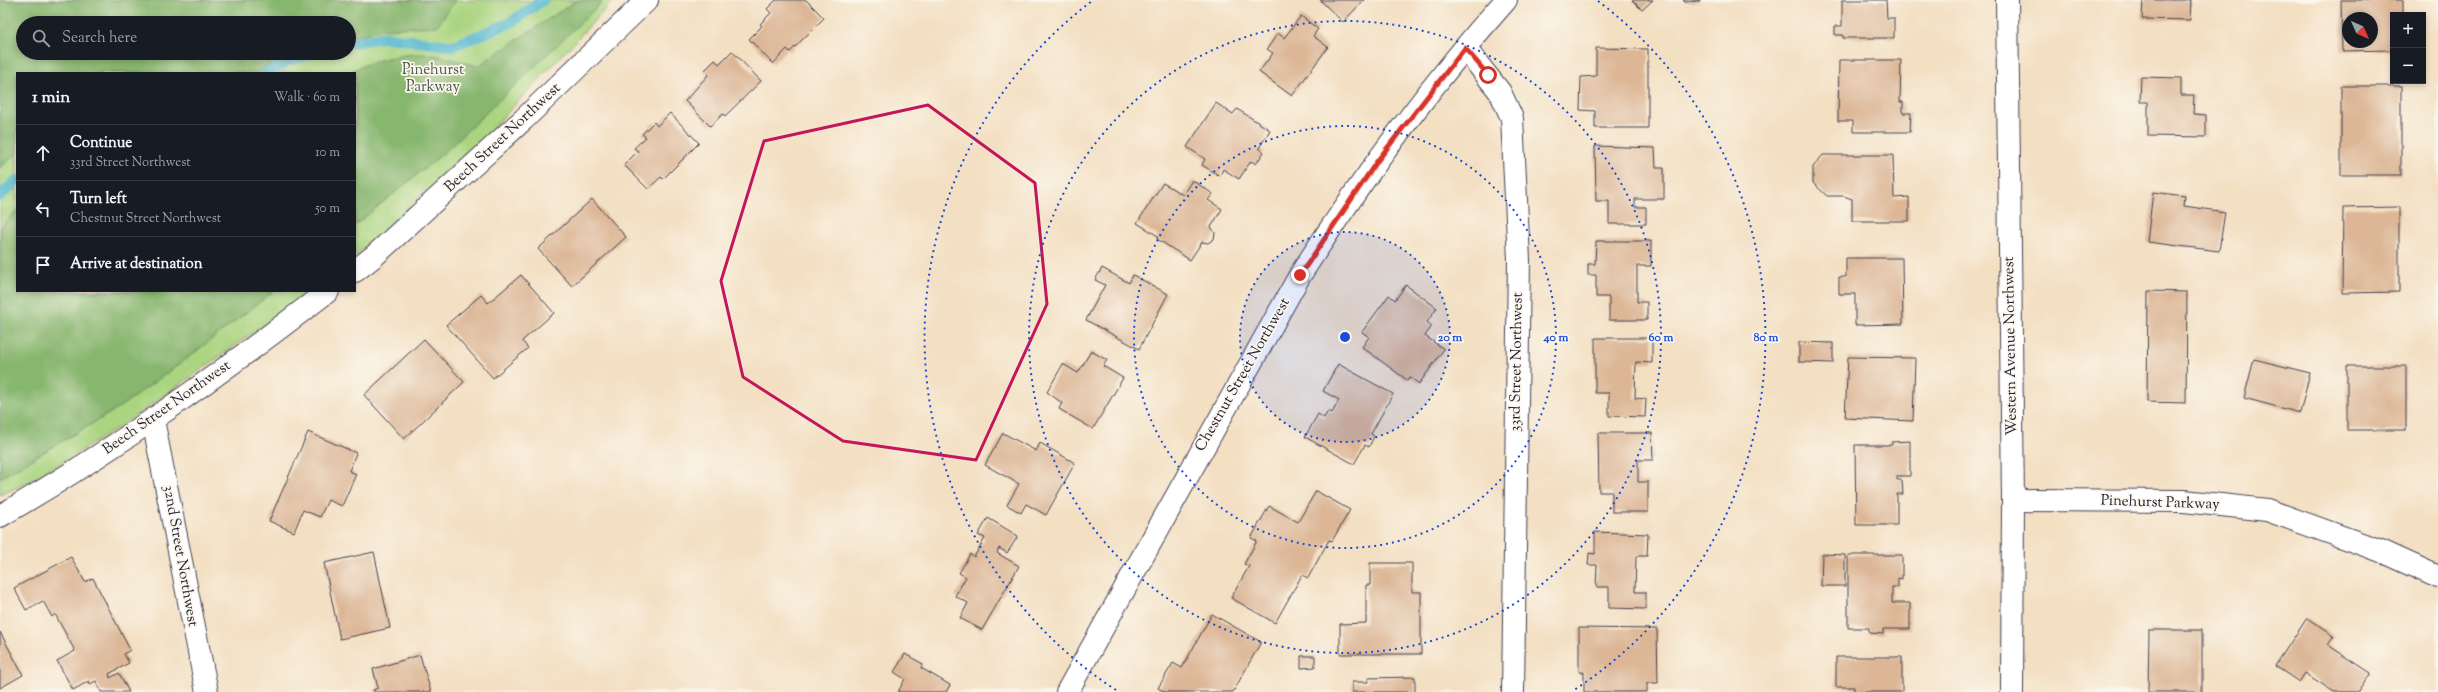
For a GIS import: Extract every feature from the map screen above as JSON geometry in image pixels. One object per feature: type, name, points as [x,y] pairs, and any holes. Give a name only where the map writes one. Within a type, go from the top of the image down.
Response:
[{"type":"street","name":"Beech Street Northwest","points":[[356,269],[373,257],[524,120],[646,0]]},
{"type":"street","name":"Chestnut Street Northwest","points":[[1067,692],[1300,275],[1378,160],[1465,48],[1506,0]]},
{"type":"street","name":"Western Avenue Northwest","points":[[2007,0],[2013,500],[2012,692]]},
{"type":"street","name":"33rd Street Northwest","points":[[1465,48],[1500,92],[1512,118],[1519,260],[1512,692]]},
{"type":"street","name":"Beech Street Northwest","points":[[0,516],[81,467],[153,420],[327,292]]},
{"type":"street","name":"32nd Street Northwest","points":[[153,420],[207,692]]},
{"type":"street","name":"Pinehurst Parkway","points":[[2013,500],[2184,501],[2267,510],[2381,551],[2438,577]]},
{"type":"highlighted area","points":[[928,105],[1035,183],[1047,304],[976,460],[843,441],[743,377],[721,281],[764,141]]},
{"type":"green space","name":"Pinehurst Parkway","points":[[0,0],[614,0],[490,131],[356,256],[356,72],[16,72],[16,292],[311,292],[120,427],[33,480],[0,495]]},
{"type":"green space","points":[[0,0],[456,0],[437,26],[383,29],[356,36],[356,16],[16,16],[16,60],[275,60],[258,72],[16,72],[16,154],[0,168]]},
{"type":"green space","points":[[577,0],[604,0],[446,151],[356,224],[356,72],[351,72],[380,60],[417,54],[429,54],[478,66]]},
{"type":"green space","points":[[16,211],[16,292],[273,292],[181,363],[117,409],[0,478],[0,228]]},
{"type":"building","points":[[776,0],[806,0],[824,18],[790,52],[787,49],[773,64],[749,39],[762,26],[760,24],[771,13],[767,9]]},
{"type":"building","points":[[1320,0],[1364,0],[1343,22]]},
{"type":"building","points":[[1632,0],[1653,0],[1642,10]]},
{"type":"building","points":[[1683,0],[1700,0],[1700,1],[1685,2]]},
{"type":"building","points":[[1842,0],[1886,0],[1887,18],[1894,18],[1894,38],[1843,38],[1843,35],[1835,35],[1835,26],[1842,26]]},
{"type":"building","points":[[2143,0],[2191,0],[2190,20],[2142,19]]},
{"type":"building","points":[[2341,0],[2403,0],[2403,12],[2390,12],[2390,50],[2342,51]]},
{"type":"building","points":[[1301,16],[1318,29],[1313,36],[1328,47],[1292,96],[1259,72],[1273,53],[1267,49],[1278,33],[1284,38]]},
{"type":"building","points":[[1596,48],[1648,49],[1648,128],[1595,128],[1595,111],[1580,110],[1581,77],[1596,76]]},
{"type":"building","points":[[732,51],[761,81],[725,116],[723,114],[710,126],[685,101],[708,75],[704,71],[715,60],[719,64]]},
{"type":"building","points":[[1839,60],[1901,60],[1900,102],[1903,102],[1903,113],[1911,113],[1910,132],[1853,132],[1853,121],[1838,121]]},
{"type":"building","points":[[2141,77],[2181,78],[2181,95],[2194,95],[2193,114],[2206,115],[2206,137],[2148,136],[2148,102],[2140,102]]},
{"type":"building","points":[[2341,86],[2401,86],[2401,175],[2341,175]]},
{"type":"building","points":[[1216,103],[1233,114],[1237,109],[1270,130],[1259,148],[1264,152],[1256,164],[1251,161],[1239,179],[1223,169],[1220,176],[1202,165],[1205,159],[1187,147]]},
{"type":"building","points":[[670,113],[699,143],[663,179],[661,177],[648,189],[624,165],[638,151],[634,148],[646,137],[642,134],[654,122],[657,126]]},
{"type":"building","points":[[1595,146],[1655,148],[1656,168],[1664,168],[1664,199],[1635,199],[1635,207],[1646,207],[1646,224],[1609,224],[1609,201],[1596,201]]},
{"type":"building","points":[[1823,155],[1893,155],[1894,198],[1909,197],[1909,221],[1852,221],[1852,199],[1844,196],[1827,196],[1813,183],[1813,167]]},
{"type":"building","points":[[1192,180],[1213,194],[1208,200],[1222,209],[1211,227],[1215,233],[1214,239],[1208,243],[1202,242],[1190,260],[1157,239],[1158,236],[1137,223],[1163,183],[1183,195]]},
{"type":"building","points":[[2153,192],[2185,196],[2184,206],[2225,212],[2219,251],[2147,242]]},
{"type":"building","points":[[592,199],[626,237],[572,286],[538,249]]},
{"type":"building","points":[[2399,207],[2399,292],[2342,293],[2343,208]]},
{"type":"building","points":[[1596,241],[1651,241],[1651,266],[1637,266],[1637,302],[1647,302],[1647,320],[1609,320],[1609,297],[1596,297],[1596,275],[1588,275],[1588,264],[1595,264]]},
{"type":"building","points":[[1846,258],[1902,258],[1903,324],[1855,325],[1855,294],[1839,294],[1839,277],[1846,277]]},
{"type":"building","points":[[1102,268],[1129,283],[1133,275],[1168,294],[1139,349],[1086,320],[1105,285],[1095,280]]},
{"type":"building","points":[[521,275],[554,313],[522,341],[528,348],[493,378],[446,325],[481,295],[488,303]]},
{"type":"building","points":[[1406,285],[1437,308],[1427,322],[1432,326],[1425,336],[1444,349],[1419,384],[1410,377],[1407,380],[1362,347],[1369,337],[1362,332],[1389,295],[1395,300]]},
{"type":"building","points":[[2148,291],[2187,292],[2186,403],[2147,402]]},
{"type":"building","points":[[1595,338],[1652,338],[1652,363],[1636,362],[1635,398],[1646,399],[1645,417],[1609,416],[1609,393],[1595,393]]},
{"type":"building","points":[[424,339],[464,382],[404,439],[364,395]]},
{"type":"building","points":[[1799,342],[1833,343],[1833,363],[1799,362]]},
{"type":"building","points":[[1091,351],[1107,360],[1103,366],[1123,378],[1093,429],[1059,409],[1062,403],[1047,392],[1063,364],[1078,373]]},
{"type":"building","points":[[1848,357],[1915,358],[1913,421],[1845,418]]},
{"type":"building","points":[[2254,359],[2310,373],[2300,413],[2244,398]]},
{"type":"building","points":[[1338,364],[1393,394],[1371,434],[1374,436],[1369,447],[1365,445],[1354,464],[1305,437],[1318,414],[1324,418],[1328,411],[1332,413],[1339,400],[1323,391]]},
{"type":"building","points":[[2347,366],[2406,366],[2406,430],[2347,430]]},
{"type":"building","points":[[308,432],[356,453],[349,471],[356,474],[342,506],[328,500],[320,517],[303,510],[294,532],[269,521]]},
{"type":"building","points":[[1003,433],[1036,451],[1040,443],[1075,463],[1046,515],[1026,504],[1021,513],[1007,505],[1019,484],[985,465]]},
{"type":"building","points":[[1598,433],[1652,433],[1653,460],[1638,460],[1638,482],[1648,482],[1648,512],[1612,512],[1612,492],[1599,492]]},
{"type":"building","points":[[1910,441],[1910,476],[1897,476],[1897,480],[1902,480],[1903,494],[1897,494],[1897,525],[1856,525],[1855,445],[1892,445],[1892,442]]},
{"type":"building","points":[[1316,491],[1350,510],[1332,541],[1329,540],[1308,578],[1302,575],[1275,623],[1231,598],[1249,566],[1244,564],[1257,541],[1251,538],[1269,506],[1298,522]]},
{"type":"building","points":[[988,518],[1018,536],[1007,553],[999,548],[997,553],[1019,566],[982,630],[960,618],[968,603],[955,596],[966,577],[959,573],[970,554],[974,557],[985,538],[978,535]]},
{"type":"building","points":[[1595,532],[1648,534],[1647,556],[1636,556],[1635,592],[1646,592],[1646,609],[1609,608],[1609,587],[1596,587],[1597,565],[1588,565],[1589,553],[1595,554]]},
{"type":"building","points":[[374,552],[390,628],[340,639],[324,563]]},
{"type":"building","points":[[1822,554],[1845,555],[1845,586],[1821,586]]},
{"type":"building","points":[[1848,555],[1902,555],[1902,579],[1898,578],[1898,587],[1892,587],[1892,603],[1910,603],[1910,629],[1883,629],[1883,634],[1869,633],[1869,628],[1848,628]]},
{"type":"building","points":[[71,557],[85,582],[93,578],[130,650],[124,654],[129,663],[109,674],[110,678],[119,673],[129,692],[101,692],[96,681],[90,684],[89,681],[73,690],[57,661],[75,651],[55,614],[52,617],[43,601],[26,610],[14,588]]},
{"type":"building","points":[[1370,563],[1412,563],[1412,592],[1421,592],[1421,654],[1340,654],[1340,624],[1366,623],[1366,585],[1370,585]]},
{"type":"building","points":[[1212,614],[1261,642],[1233,692],[1165,692],[1158,688],[1173,663],[1182,668]]},
{"type":"building","points":[[2307,618],[2334,636],[2328,645],[2371,673],[2358,692],[2334,692],[2305,673],[2299,682],[2275,666]]},
{"type":"building","points":[[1579,628],[1657,629],[1658,683],[1647,683],[1647,692],[1584,692],[1584,672],[1579,672]]},
{"type":"building","points":[[2149,630],[2202,630],[2202,692],[2148,692]]},
{"type":"building","points":[[0,632],[23,675],[0,688]]},
{"type":"building","points":[[905,654],[923,664],[921,668],[950,685],[946,692],[898,692],[905,679],[894,672]]},
{"type":"building","points":[[420,655],[431,692],[374,692],[373,690],[378,688],[373,669]]},
{"type":"building","points":[[1301,656],[1315,656],[1315,667],[1301,668]]},
{"type":"building","points":[[1836,657],[1902,657],[1902,692],[1854,692],[1854,687],[1836,687]]},
{"type":"building","points":[[1415,677],[1415,692],[1352,692],[1352,682],[1368,682],[1368,678]]},
{"type":"waterway","points":[[356,42],[385,37],[452,46],[510,23],[543,0]]},
{"type":"waterway","points":[[269,72],[290,60]]},
{"type":"waterway","points":[[0,196],[16,181]]},
{"type":"route","points":[[1300,275],[1335,221],[1378,160],[1465,48],[1488,75]]}]
